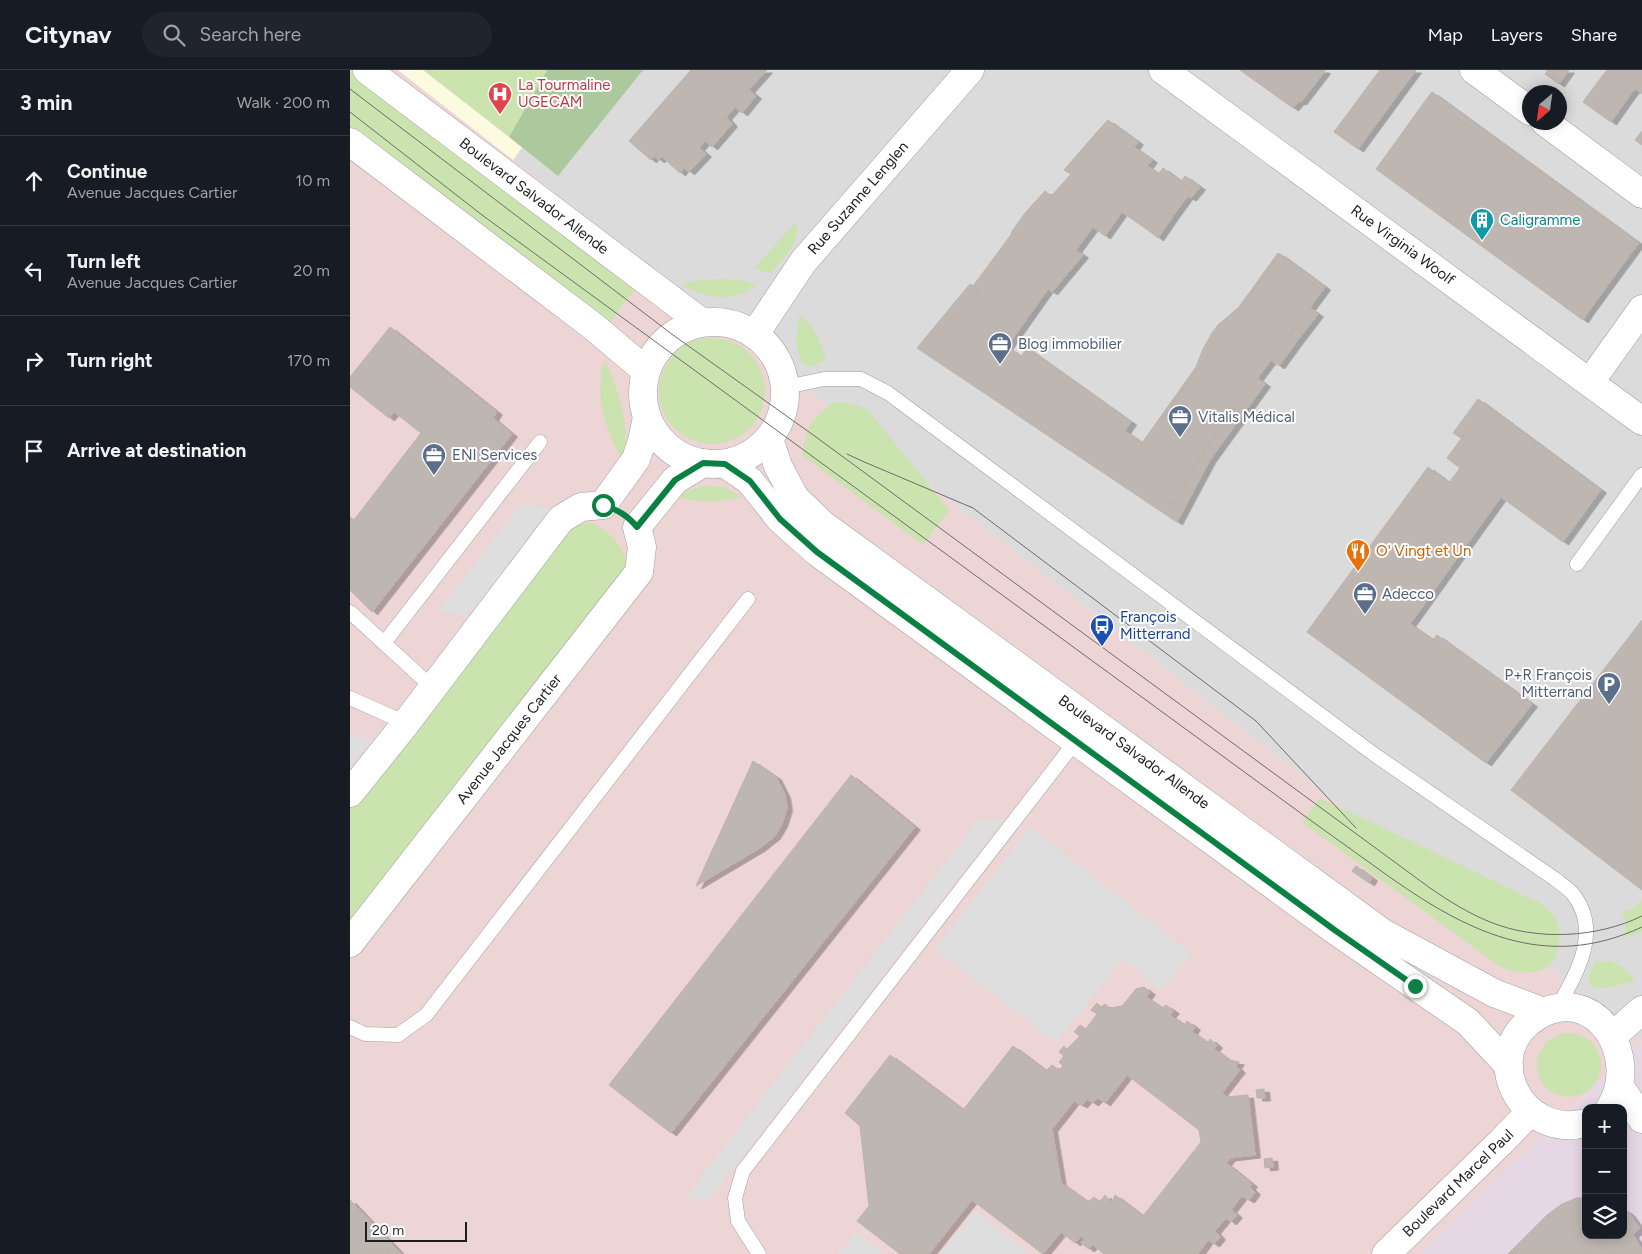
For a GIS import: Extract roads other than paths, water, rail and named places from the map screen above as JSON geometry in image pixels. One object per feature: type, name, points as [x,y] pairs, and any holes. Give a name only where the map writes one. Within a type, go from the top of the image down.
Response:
[{"type":"street","name":"Boulevard Salvador Allende","points":[[367,70],[701,322]]},
{"type":"street","name":"Rue Suzanne Lenglen","points":[[756,334],[803,262],[970,70]]},
{"type":"street","name":"Rue Virginia Woolf","points":[[1163,70],[1642,422]]},
{"type":"street","points":[[1474,70],[1522,105]]},
{"type":"street","points":[[1557,130],[1642,194]]},
{"type":"street","points":[[350,142],[594,327],[646,370]]},
{"type":"street","points":[[1590,382],[1642,309]]},
{"type":"street","points":[[350,793],[433,688],[561,519],[581,507],[603,505],[619,510],[637,527],[675,480],[714,464],[749,455],[769,439],[783,414],[786,387],[781,367],[770,348],[756,334],[729,322],[701,322],[672,334],[660,345],[646,370],[642,393],[647,417],[660,439],[679,455],[714,464]]},
{"type":"street","points":[[603,505],[636,459],[647,417]]},
{"type":"street","name":"Boulevard Salvador Allende","points":[[769,439],[778,466],[795,498],[829,530],[1383,934],[1494,993],[1551,1010],[1573,1008],[1590,1011],[1604,1020],[1616,1032]]},
{"type":"street","name":"Boulevard Salvador Allende","points":[[714,464],[750,481],[780,519],[817,552],[1336,931],[1468,1022],[1509,1066]]},
{"type":"street","name":"Avenue Jacques Cartier","points":[[350,943],[639,572],[642,547],[637,527]]},
{"type":"street","points":[[1551,1010],[1530,1021],[1518,1034],[1511,1049],[1509,1066],[1513,1088],[1520,1101],[1530,1112],[1552,1123],[1569,1125],[1582,1123]]},
{"type":"street","points":[[1642,1010],[1616,1032],[1623,1046],[1626,1061],[1626,1076],[1616,1099],[1642,1119]]},
{"type":"street","name":"Boulevard Marcel Paul","points":[[1386,1254],[1530,1112]]},
{"type":"lane","points":[[786,387],[824,380],[861,379],[888,393],[1375,755],[1555,879],[1572,893],[1582,908],[1586,937],[1584,954],[1570,986],[1551,1010]]},
{"type":"lane","points":[[384,643],[540,442]]},
{"type":"lane","points":[[1577,564],[1642,475]]},
{"type":"lane","points":[[350,1027],[365,1034],[398,1035],[426,1015],[748,599]]},
{"type":"lane","points":[[350,612],[433,688]]},
{"type":"lane","points":[[350,698],[406,723]]},
{"type":"lane","points":[[759,1254],[738,1221],[735,1198],[742,1171],[1076,742]]},
{"type":"tram line","points":[[350,89],[673,335],[816,437],[1444,898],[1490,922],[1508,928],[1547,934],[1587,933],[1606,929],[1642,916]]},
{"type":"tram line","points":[[350,112],[482,215],[1414,894],[1444,912],[1475,927],[1506,939],[1538,945],[1572,946],[1606,940],[1642,927]]},
{"type":"tram line","points":[[847,454],[973,508],[1256,721],[1356,828]]},
{"type":"place","name":"La Tourmaline UGECAM","points":[[500,115]]},
{"type":"place","name":"Caligramme","points":[[1482,241]]},
{"type":"place","name":"Blog immobilier","points":[[1000,365]]},
{"type":"place","name":"Vitalis Médical","points":[[1180,438]]},
{"type":"place","name":"ENI Services","points":[[434,476]]},
{"type":"place","name":"O' Vingt et Un","points":[[1358,572]]},
{"type":"place","name":"Adecco","points":[[1365,615]]},
{"type":"place","name":"François Mitterrand","points":[[1102,647]]},
{"type":"place","name":"P+R François Mitterrand","points":[[1609,705]]}]
